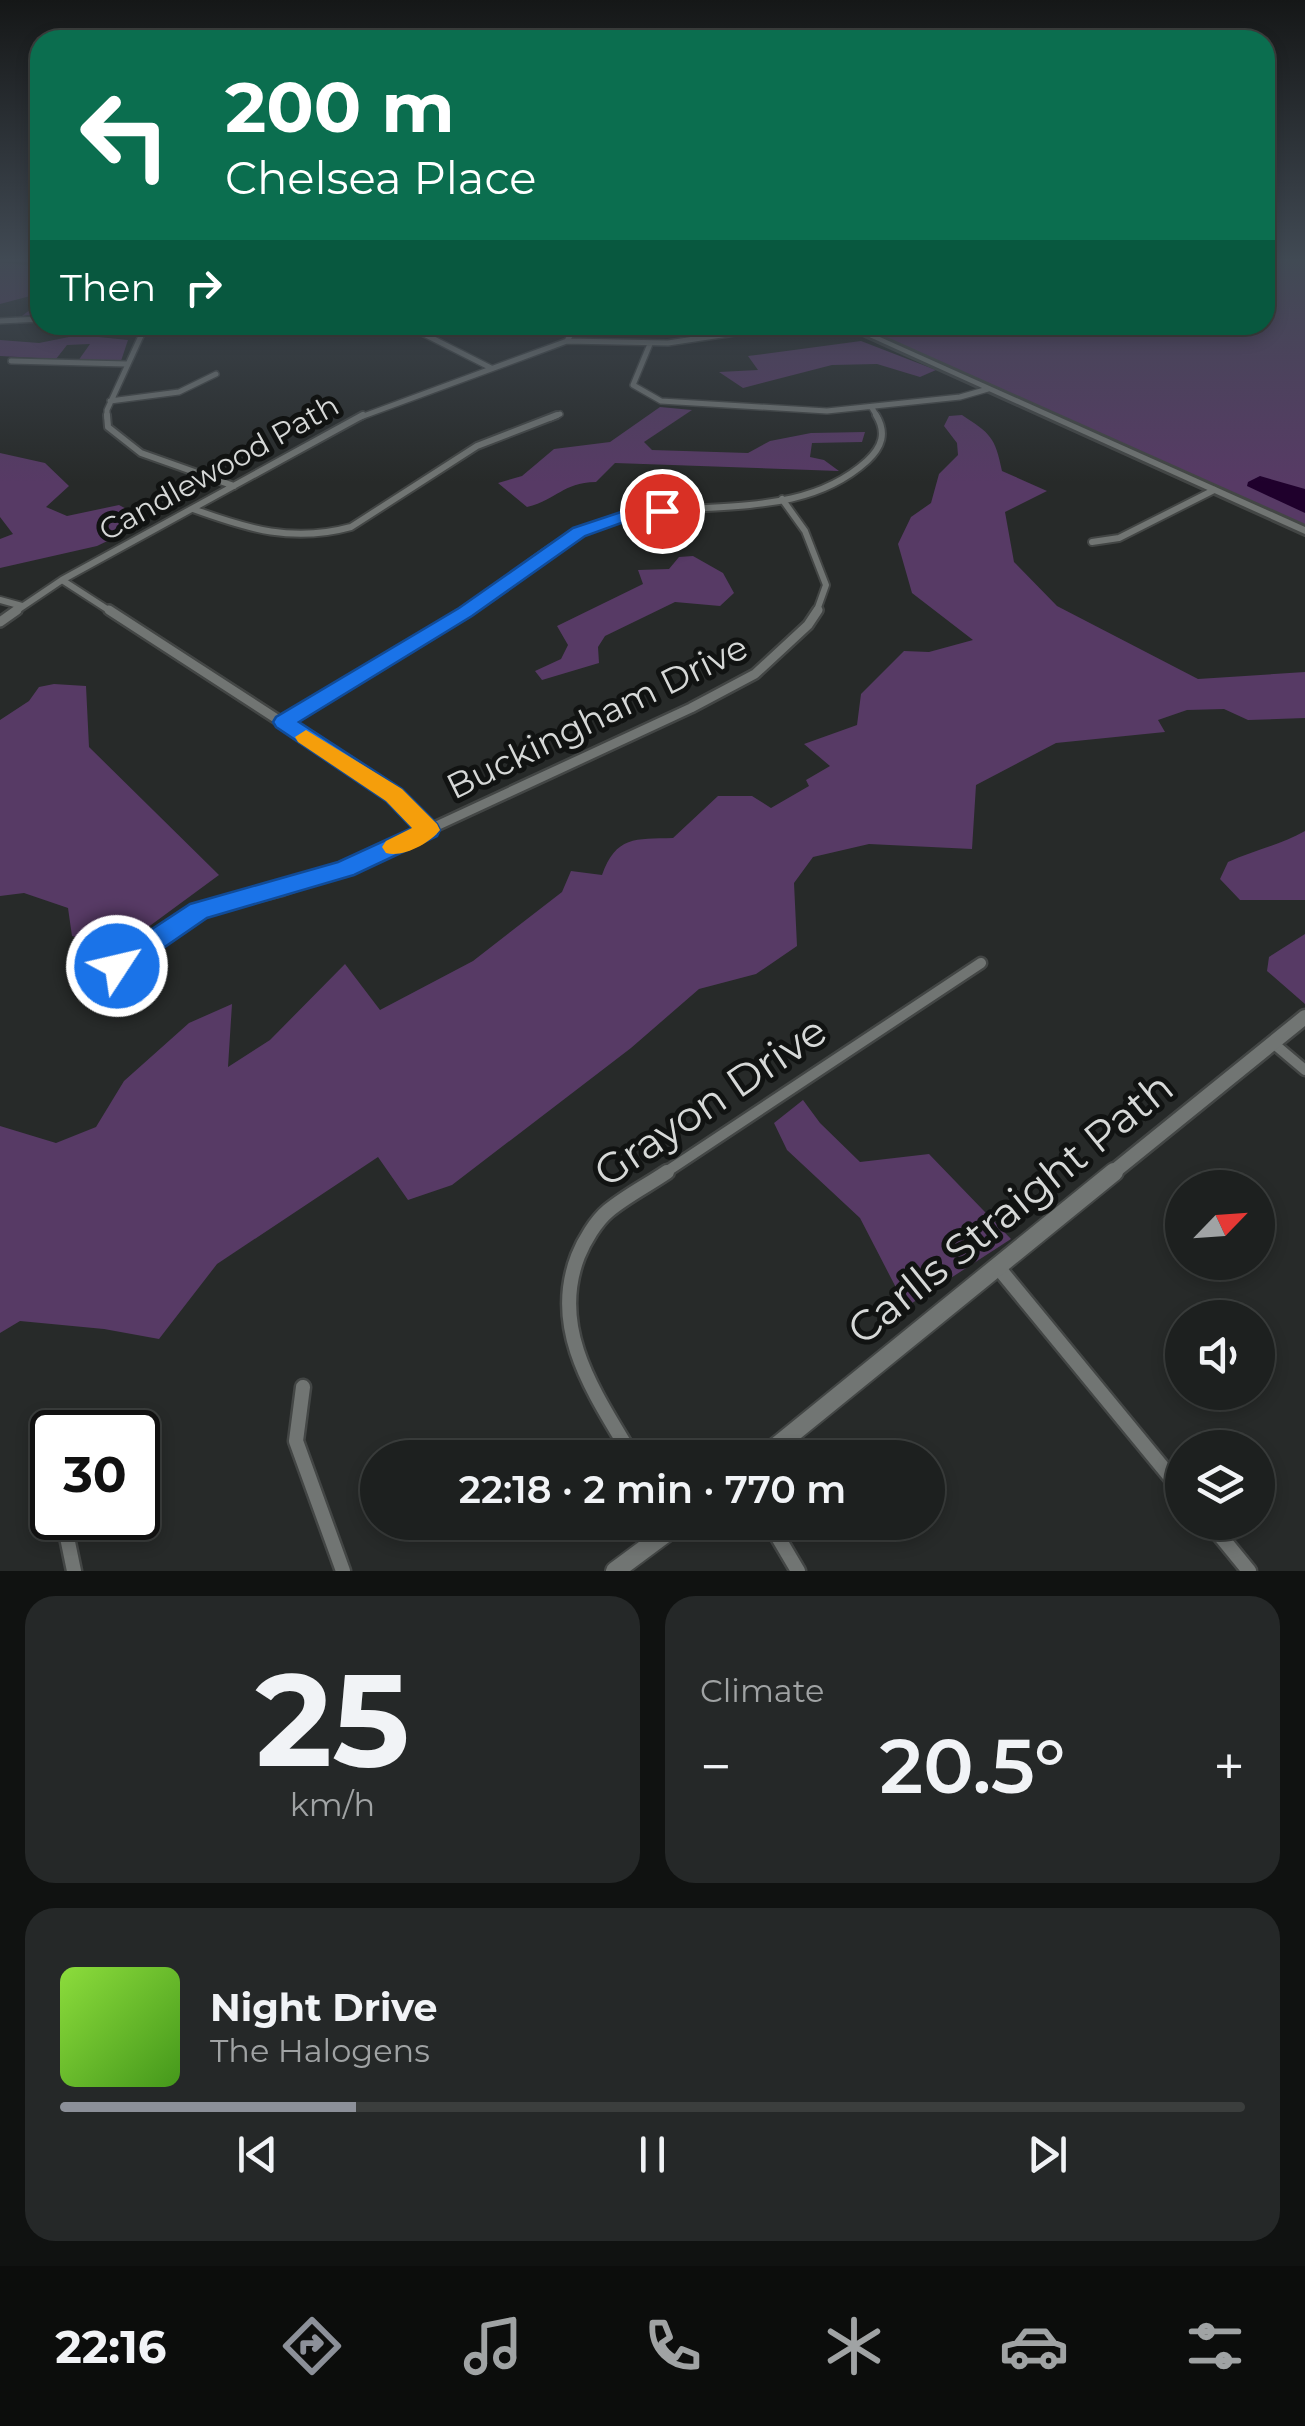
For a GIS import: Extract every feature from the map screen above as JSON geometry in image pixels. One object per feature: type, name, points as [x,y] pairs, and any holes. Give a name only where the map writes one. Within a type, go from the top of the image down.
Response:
[{"type":"main road","points":[[869,335],[1305,531]]},
{"type":"street","points":[[141,335],[110,401],[105,417],[108,427],[129,446],[160,462],[234,486]]},
{"type":"street","points":[[426,335],[491,368]]},
{"type":"street","points":[[570,335],[567,341],[650,344],[725,335]]},
{"type":"street","name":"Candlewood Path","points":[[0,622],[62,580],[369,412],[567,341]]},
{"type":"street","points":[[650,344],[633,386],[661,401],[827,411],[960,398],[988,388]]},
{"type":"street","points":[[11,360],[127,364]]},
{"type":"street","points":[[110,401],[149,398],[206,381],[216,374]]},
{"type":"street","points":[[284,722],[466,612],[579,532],[640,514],[758,505],[831,485],[870,461],[883,438],[872,408]]},
{"type":"street","points":[[193,509],[287,539],[332,534],[351,527],[477,446],[560,414]]},
{"type":"street","points":[[1092,542],[1119,538],[1214,490]]},
{"type":"street","name":"Buckingham Drive","points":[[109,971],[199,911],[346,869],[692,708],[768,664],[808,624],[822,605],[826,586],[804,530],[782,499]]},
{"type":"street","points":[[62,580],[394,795],[428,830]]},
{"type":"street","points":[[0,600],[22,606]]},
{"type":"street","name":"Grayon Drive","points":[[623,1440],[576,1360],[566,1316],[568,1276],[582,1241],[605,1213],[980,963]]},
{"type":"street","name":"Carlls Straight Path","points":[[784,1440],[1305,1017]]},
{"type":"street","points":[[1274,1043],[1305,1070]]},
{"type":"street","points":[[997,1266],[1165,1469]]},
{"type":"street","points":[[303,1387],[296,1442],[343,1571]]},
{"type":"street","points":[[68,1540],[74,1571]]},
{"type":"street","points":[[615,1571],[655,1540]]},
{"type":"street","points":[[780,1540],[798,1571]]},
{"type":"street","points":[[1224,1540],[1249,1571]]},
{"type":"shaded area","points":[[77,335],[128,340],[121,361],[78,361],[90,344],[67,345],[56,359],[0,356],[0,340],[39,343]]},
{"type":"shaded area","points":[[878,335],[1305,335],[1305,527]]},
{"type":"shaded area","points":[[861,341],[936,370],[920,377],[877,364],[832,365],[743,388],[719,372],[758,370],[748,356]]},
{"type":"shaded area","points":[[660,407],[692,410],[644,442],[652,450],[748,453],[770,441],[811,433],[865,432],[862,442],[812,443],[810,457],[824,460],[839,471],[615,463],[596,482],[575,485],[527,507],[498,483],[522,476],[554,449],[610,442]]},
{"type":"shaded area","points":[[962,415],[990,437],[1002,471],[1047,491],[1005,512],[1014,562],[1057,606],[1198,679],[1305,672],[1305,718],[1248,720],[1224,709],[1187,710],[1158,720],[1165,732],[1056,743],[976,785],[972,849],[869,844],[813,857],[794,883],[797,946],[756,974],[699,989],[631,1048],[452,1185],[408,1200],[378,1157],[217,1264],[159,1339],[20,1321],[0,1333],[0,1126],[56,1143],[96,1127],[124,1081],[189,1023],[232,1004],[228,1067],[270,1040],[345,964],[380,1010],[473,961],[562,892],[571,871],[602,875],[621,846],[638,840],[673,838],[718,796],[752,796],[771,808],[809,786],[806,780],[830,766],[804,744],[857,725],[861,694],[904,651],[929,652],[973,640],[912,593],[898,544],[911,517],[931,503],[939,474],[958,455],[957,443],[944,426],[949,416]]},
{"type":"shaded area","points":[[0,453],[45,463],[69,486],[46,507],[67,516],[119,505],[149,521],[97,546],[0,568],[0,539],[13,534],[0,517]]},
{"type":"shaded area","points":[[1260,476],[1305,489],[1305,513],[1247,486]]},
{"type":"shaded area","points":[[693,556],[723,573],[734,593],[720,606],[675,602],[605,636],[598,647],[599,663],[542,680],[535,671],[561,659],[568,645],[557,626],[643,584],[638,570],[669,569],[679,557]]},
{"type":"shaded area","points":[[86,686],[89,747],[219,875],[117,950],[72,936],[68,908],[24,893],[0,896],[0,720],[29,701],[39,687]]},
{"type":"shaded area","points":[[1305,831],[1305,900],[1240,900],[1220,879],[1228,862]]},
{"type":"shaded area","points":[[1305,934],[1305,1004],[1267,971],[1269,957]]},
{"type":"shaded area","points":[[803,1100],[820,1123],[860,1162],[929,1154],[1011,1239],[906,1307],[860,1218],[787,1150],[774,1123]]},
{"type":"slow traffic","points":[[306,737],[394,795],[428,830],[394,847]]},
{"type":"route","points":[[117,966],[199,911],[346,869],[428,830],[394,795],[284,722],[466,612],[579,532],[603,522],[662,511]]}]
